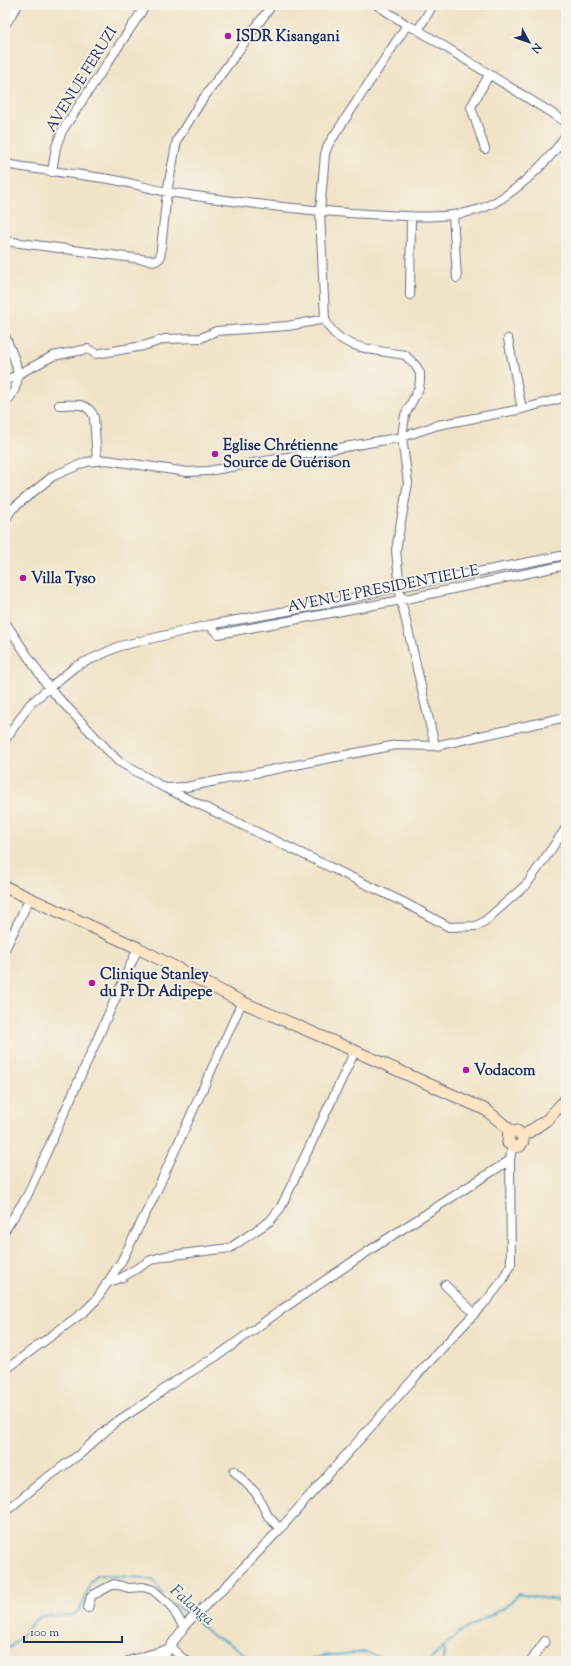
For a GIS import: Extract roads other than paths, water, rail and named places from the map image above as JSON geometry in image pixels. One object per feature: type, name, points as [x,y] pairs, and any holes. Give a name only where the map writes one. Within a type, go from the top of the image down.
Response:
[{"type":"street","points":[[5,25],[18,5]]},
{"type":"street","name":"AVENUE FERUZI","points":[[52,172],[56,147],[62,131],[146,5]]},
{"type":"street","points":[[5,242],[156,261],[161,254],[167,192],[174,149],[184,127],[272,5]]},
{"type":"street","points":[[378,5],[407,25],[418,30],[566,122]]},
{"type":"street","points":[[418,30],[433,5]]},
{"type":"street","points":[[407,25],[328,145],[325,154],[320,212],[325,319],[329,329],[339,338],[352,344],[405,355],[416,366],[420,373],[419,388],[405,415],[402,437],[408,483],[397,545],[400,600],[435,746]]},
{"type":"street","points":[[485,149],[471,107],[489,75]]},
{"type":"street","points":[[5,164],[52,172],[111,179],[167,192],[320,212],[411,216],[453,215],[478,209],[518,186],[539,168],[558,148],[566,135]]},
{"type":"street","points":[[453,215],[456,278]]},
{"type":"street","points":[[410,295],[411,216]]},
{"type":"street","points":[[5,382],[53,356],[88,349],[96,354],[143,346],[165,338],[201,338],[216,331],[288,326],[325,319]]},
{"type":"street","points":[[5,336],[19,374],[16,387],[5,404]]},
{"type":"street","points":[[508,339],[522,409]]},
{"type":"street","points":[[6,516],[53,476],[65,470],[97,460],[107,460],[187,472],[208,471],[402,437],[438,425],[522,409],[566,397]]},
{"type":"street","points":[[59,405],[83,405],[92,412],[94,417],[97,460]]},
{"type":"street","name":"AVENUE PRESIDENTIELLE","points":[[5,740],[30,704],[49,688],[76,666],[120,646],[209,625],[326,604],[399,587],[566,555]]},
{"type":"street","name":"AVENUE PRESIDENTIELLE","points":[[209,625],[218,634],[400,600],[566,565]]},
{"type":"street","points":[[326,604],[326,614]]},
{"type":"street","points":[[5,622],[49,688],[118,760],[165,788],[405,903],[449,926],[476,926],[485,921],[527,884],[566,828]]},
{"type":"street","points":[[165,788],[194,786],[396,744],[435,746],[566,716]]},
{"type":"street","points":[[5,887],[138,948],[242,1002],[355,1050],[486,1110],[509,1129],[510,1132],[517,1131],[523,1136]]},
{"type":"street","points":[[5,949],[30,898]]},
{"type":"street","points":[[5,1230],[27,1196],[138,948]]},
{"type":"street","points":[[5,1370],[85,1311],[96,1300],[121,1262],[153,1198],[242,1002]]},
{"type":"street","points":[[106,1283],[121,1278],[151,1260],[165,1256],[230,1248],[270,1221],[281,1207],[355,1050]]},
{"type":"street","points":[[523,1136],[548,1120],[566,1099]]},
{"type":"street","points":[[163,1661],[169,1648],[186,1624],[227,1585],[280,1529],[502,1281],[511,1264],[510,1160],[512,1147],[507,1140],[509,1129]]},
{"type":"street","points":[[512,1147],[517,1147],[522,1144],[523,1136]]},
{"type":"street","points":[[5,1512],[40,1482],[80,1454],[113,1424],[171,1384],[220,1354],[379,1244],[510,1160]]},
{"type":"street","points":[[445,1285],[474,1313]]},
{"type":"street","points":[[234,1472],[256,1493],[268,1516],[280,1529]]},
{"type":"street","points":[[88,1608],[91,1596],[114,1584],[129,1588],[143,1586],[153,1590],[162,1597],[186,1624]]},
{"type":"street","points":[[532,1661],[545,1641]]},
{"type":"street","points":[[128,1661],[169,1648]]},
{"type":"street","points":[[169,1648],[186,1661]]},
{"type":"waterway","name":"Falanga","points":[[5,1647],[9,1648],[13,1645],[36,1619],[40,1617],[45,1615],[70,1616],[78,1611],[84,1602],[91,1582],[99,1575],[144,1578],[154,1581],[163,1594]]},
{"type":"waterway","name":"Falanga","points":[[429,1661],[458,1633],[504,1608],[519,1594],[566,1602]]},
{"type":"waterway","name":"Falanga","points":[[173,1604],[191,1616]]},
{"type":"waterway","name":"Falanga","points":[[194,1619],[214,1637],[228,1642],[254,1661]]},
{"type":"waterway","points":[[443,1661],[444,1646]]},
{"type":"waterway","name":"Falanga","points":[[304,1661],[323,1656],[364,1652],[398,1661]]},
{"type":"place","name":"ISDR Kisangani","points":[[228,36]]},
{"type":"place","name":"Eglise Chrétienne Source de Guérison","points":[[215,454]]},
{"type":"place","name":"Villa Tyso","points":[[23,578]]},
{"type":"place","name":"Clinique Stanley du Pr Dr Adipepe","points":[[92,983]]},
{"type":"place","name":"Vodacom","points":[[466,1070]]}]
